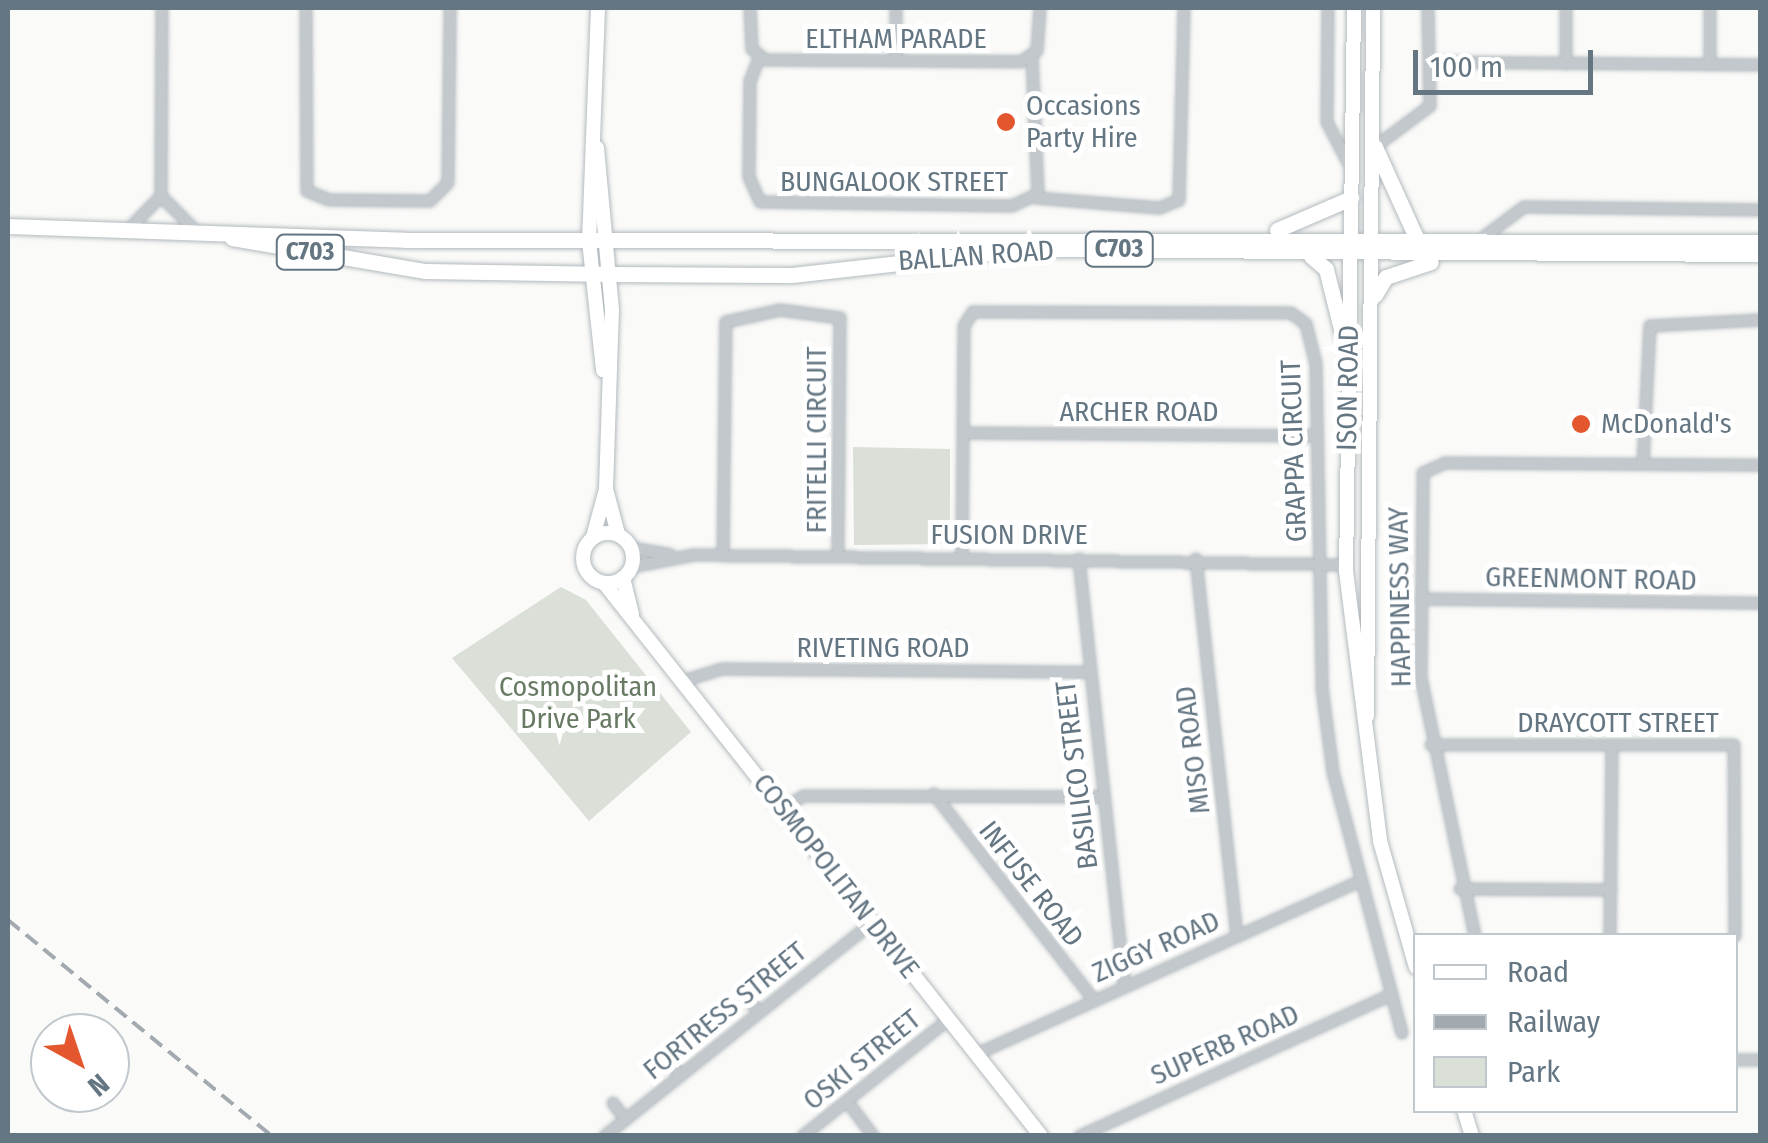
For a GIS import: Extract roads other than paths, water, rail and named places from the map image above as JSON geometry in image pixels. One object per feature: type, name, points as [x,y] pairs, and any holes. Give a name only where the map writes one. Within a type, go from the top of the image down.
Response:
[{"type":"main road","points":[[598,8],[597,148],[589,241],[612,310],[607,397]]},
{"type":"main road","name":"ISON ROAD","points":[[1354,8],[1346,565],[1368,767],[1413,954]]},
{"type":"main road","name":"ISON ROAD","points":[[1368,767],[1376,295],[1373,8]]},
{"type":"main road","points":[[1375,147],[1416,235]]},
{"type":"main road","points":[[597,148],[607,241],[603,274],[606,488],[618,534],[632,548],[627,573],[604,583],[584,567],[606,488]]},
{"type":"main road","points":[[1254,235],[1333,214],[1352,198]]},
{"type":"main road","name":"BALLAN ROAD","points":[[8,226],[589,241],[1416,235],[1760,242]]},
{"type":"main road","name":"BALLAN ROAD","points":[[194,230],[390,267],[603,274],[792,276],[1022,249],[1454,257],[1760,254]]},
{"type":"main road","points":[[1310,256],[1326,269],[1348,357]]},
{"type":"main road","points":[[1376,295],[1393,274],[1454,257]]},
{"type":"main road","points":[[592,537],[618,534]]},
{"type":"main road","points":[[1346,565],[1372,550]]},
{"type":"main road","name":"COSMOPOLITAN DRIVE","points":[[627,573],[632,614]]},
{"type":"main road","name":"COSMOPOLITAN DRIVE","points":[[604,583],[1041,1136]]},
{"type":"street","points":[[162,8],[161,196],[194,230]]},
{"type":"street","points":[[306,8],[307,191],[329,200],[414,201],[439,200],[448,189],[450,8]]},
{"type":"street","points":[[750,8],[760,58]]},
{"type":"street","points":[[896,8],[896,61]]},
{"type":"street","points":[[1032,59],[1040,8]]},
{"type":"street","points":[[1036,198],[1160,208],[1180,200],[1184,8]]},
{"type":"street","points":[[1328,8],[1327,122],[1352,172]]},
{"type":"street","points":[[1375,147],[1430,106],[1428,8]]},
{"type":"street","points":[[1566,8],[1566,64]]},
{"type":"street","points":[[1710,8],[1710,65]]},
{"type":"street","name":"ELTHAM PARADE","points":[[760,58],[1032,59]]},
{"type":"street","name":"BUNGALOOK STREET","points":[[760,58],[750,81],[749,178],[760,202],[1012,206],[1036,198],[1032,59]]},
{"type":"street","points":[[1430,62],[1760,65]]},
{"type":"street","points":[[128,229],[161,196]]},
{"type":"street","points":[[1484,237],[1524,208],[1760,210]]},
{"type":"street","name":"FRITELLI CIRCUIT","points":[[723,556],[726,322],[826,310],[840,324],[838,556]]},
{"type":"street","name":"GRAPPA CIRCUIT","points":[[962,557],[966,319],[993,311],[1291,313],[1311,338],[1322,688],[1355,883],[1402,1033]]},
{"type":"street","points":[[1643,464],[1650,326],[1760,320]]},
{"type":"street","name":"ARCHER ROAD","points":[[963,433],[1315,436]]},
{"type":"street","name":"HAPPINESS WAY","points":[[1474,933],[1460,888],[1431,745],[1421,600],[1427,468],[1760,466]]},
{"type":"street","name":"FUSION DRIVE","points":[[632,548],[672,556],[1196,559],[1346,565]]},
{"type":"street","name":"FUSION DRIVE","points":[[627,573],[672,556]]},
{"type":"street","name":"BASILICO STREET","points":[[1078,559],[1125,986]]},
{"type":"street","name":"MISO ROAD","points":[[1196,559],[1237,936]]},
{"type":"street","name":"GREENMONT ROAD","points":[[1421,600],[1760,603]]},
{"type":"street","name":"RIVETING ROAD","points":[[680,682],[722,670],[1088,672]]},
{"type":"street","name":"DRAYCOTT STREET","points":[[1431,745],[1734,745],[1735,933]]},
{"type":"street","points":[[1610,933],[1612,746]]},
{"type":"street","name":"INFUSE ROAD","points":[[934,794],[1094,1000]]},
{"type":"street","points":[[783,808],[804,796],[1102,797]]},
{"type":"street","name":"ZIGGY ROAD","points":[[977,1054],[1355,883]]},
{"type":"street","points":[[1460,888],[1610,890]]},
{"type":"street","name":"FORTRESS STREET","points":[[605,1136],[872,922]]},
{"type":"street","name":"SUPERB ROAD","points":[[1080,1136],[1388,996]]},
{"type":"street","points":[[746,997],[759,1012]]},
{"type":"street","name":"OSKI STREET","points":[[804,1136],[950,1019]]},
{"type":"street","points":[[668,1060],[680,1076]]},
{"type":"street","points":[[847,1101],[873,1136]]},
{"type":"street","points":[[613,1103],[626,1119]]},
{"type":"railway","points":[[8,920],[272,1136]]},
{"type":"place","name":"Occasions Party Hire","points":[[1006,122]]},
{"type":"place","name":"McDonald's","points":[[1581,424]]},
{"type":"park label","name":"Cosmopolitan Drive Park","points":[[578,703]]}]
